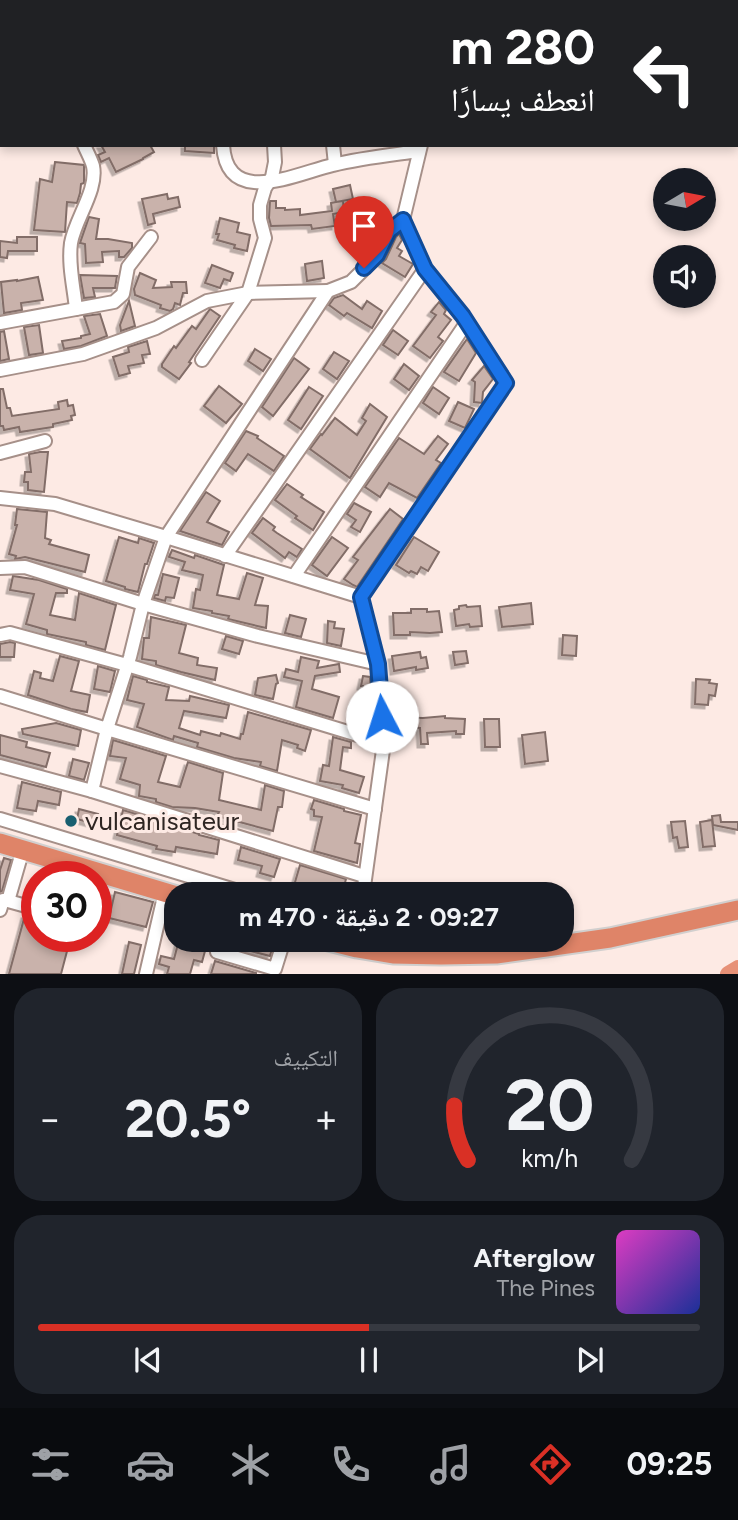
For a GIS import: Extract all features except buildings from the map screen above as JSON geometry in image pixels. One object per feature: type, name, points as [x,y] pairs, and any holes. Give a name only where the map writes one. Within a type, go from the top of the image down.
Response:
[{"type":"highway","points":[[0,843],[62,861]]},
{"type":"highway","points":[[112,876],[164,891]]},
{"type":"highway","points":[[574,944],[610,939],[738,910]]},
{"type":"highway","points":[[386,952],[511,952]]},
{"type":"street","points":[[76,309],[71,246],[74,228],[93,181],[93,167],[86,147]]},
{"type":"street","points":[[223,147],[225,164],[234,174],[247,182],[268,183],[335,164],[420,148],[403,220],[425,269],[467,322],[506,383],[361,597],[378,664],[384,743],[364,882]]},
{"type":"street","points":[[202,360],[248,293],[265,238],[260,205],[272,177],[274,147]]},
{"type":"street","points":[[333,147],[335,164]]},
{"type":"street","points":[[0,370],[83,354],[156,328],[207,301],[248,293],[328,291],[351,282],[377,255],[389,231],[403,220]]},
{"type":"street","points":[[0,323],[114,302],[123,294],[128,267],[151,237]]},
{"type":"street","points":[[225,556],[425,269]]},
{"type":"street","points":[[92,791],[143,604],[166,537],[328,291]]},
{"type":"street","points":[[294,576],[467,322]]},
{"type":"street","points":[[0,453],[46,442]]},
{"type":"street","points":[[0,498],[55,503],[361,597]]},
{"type":"street","points":[[0,568],[25,567],[258,636],[378,664]]},
{"type":"street","points":[[0,635],[10,633],[384,743]]},
{"type":"street","points":[[0,696],[375,808]]},
{"type":"street","points":[[0,765],[92,791],[364,877]]},
{"type":"street","points":[[0,819],[208,882]]},
{"type":"street","points":[[84,861],[89,846]]},
{"type":"street","points":[[21,906],[3,902],[23,849]]},
{"type":"street","points":[[184,882],[188,876]]},
{"type":"street","points":[[146,974],[164,924]]},
{"type":"street","points":[[217,952],[275,969],[280,952]]},
{"type":"waterway","points":[[728,974],[738,968]]},
{"type":"place","name":"vulcanisateur","points":[[71,821]]},
{"type":"route","points":[[364,268],[377,255],[389,231],[403,220],[425,269],[463,316],[506,383],[361,597],[378,664],[382,717]]}]
